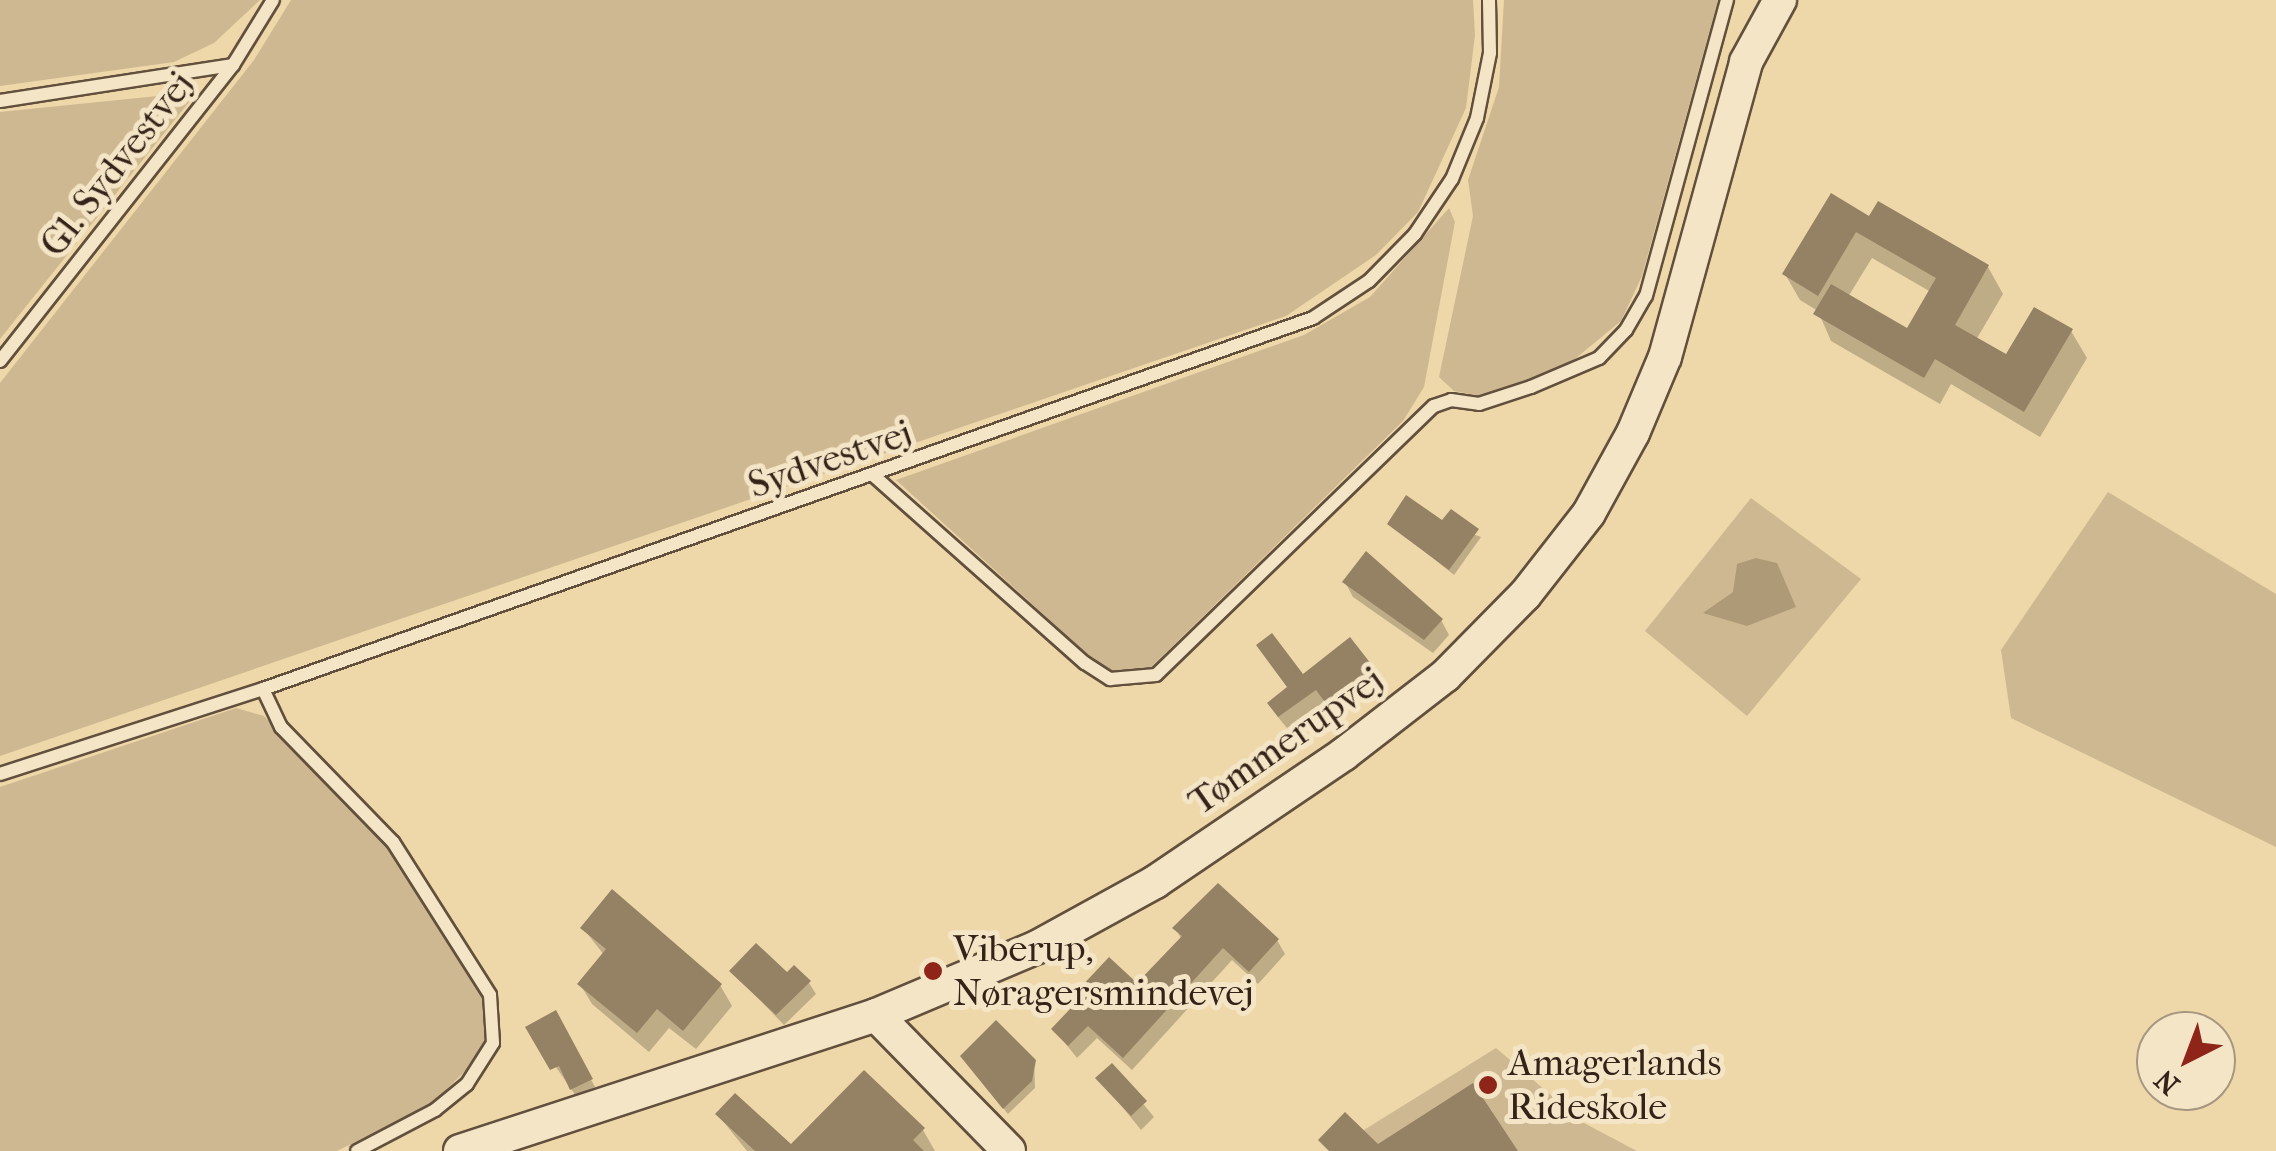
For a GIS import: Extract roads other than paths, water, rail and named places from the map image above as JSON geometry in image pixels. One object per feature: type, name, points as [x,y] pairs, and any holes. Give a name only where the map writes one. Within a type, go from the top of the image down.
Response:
[{"type":"street","name":"Tømmerupvej","points":[[460,1151],[876,1015],[1037,947],[1154,882],[1344,754],[1445,676],[1525,595],[1589,513],[1633,433],[1665,357],[1746,62],[1780,0]]},
{"type":"street","points":[[876,1015],[1009,1151]]},
{"type":"lane","name":"Gl. Sydvestvej","points":[[0,360],[233,65],[274,0]]},
{"type":"lane","name":"Sydvestvej","points":[[0,774],[262,689],[1252,343],[1313,318],[1368,281],[1415,234],[1452,180],[1477,118],[1490,53],[1489,0]]},
{"type":"lane","points":[[873,475],[1084,662],[1110,679],[1156,675],[1434,406],[1451,400],[1479,404],[1530,388],[1600,358],[1626,330],[1646,296],[1727,0]]},
{"type":"lane","points":[[0,101],[233,65]]},
{"type":"lane","points":[[262,689],[281,727],[393,842],[490,995],[492,1044],[468,1084],[435,1110],[357,1151]]},
{"type":"place","name":"Viberup, Nøragersmindevej","points":[[933,971]]},
{"type":"place","name":"Amagerlands Rideskole","points":[[1488,1085]]}]
